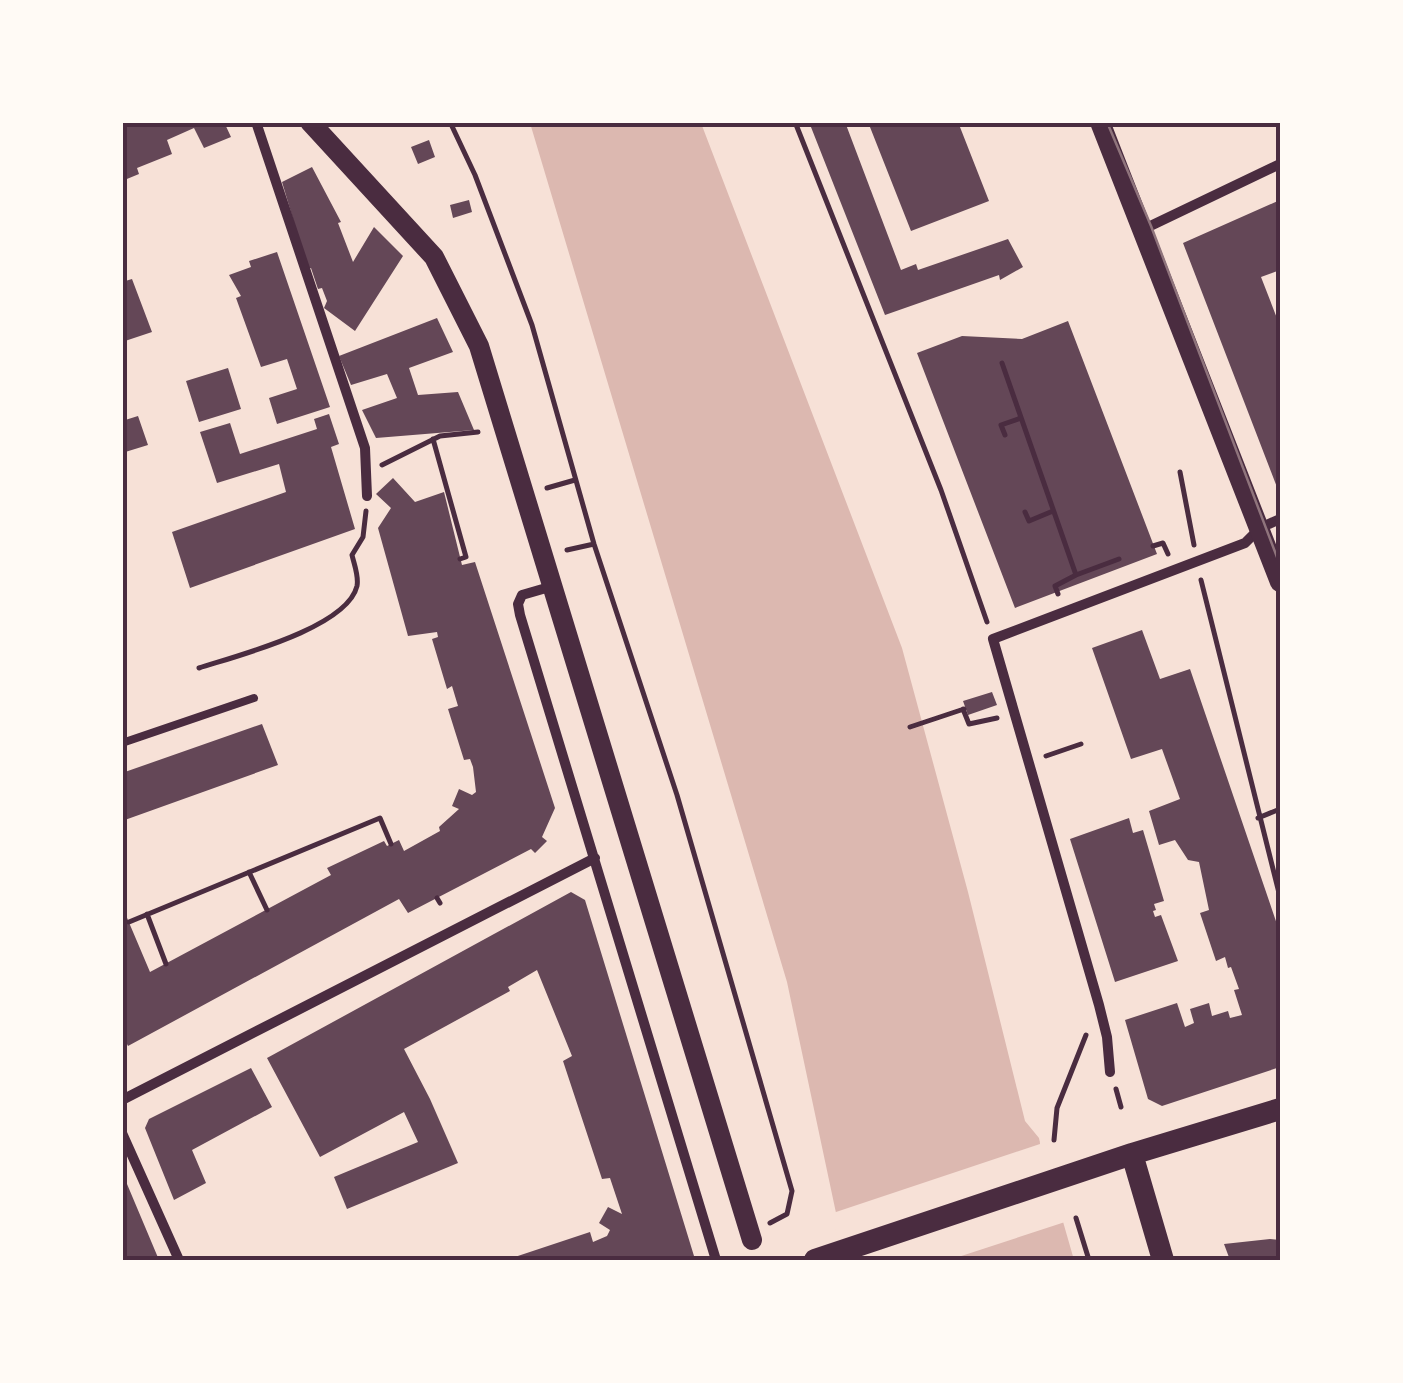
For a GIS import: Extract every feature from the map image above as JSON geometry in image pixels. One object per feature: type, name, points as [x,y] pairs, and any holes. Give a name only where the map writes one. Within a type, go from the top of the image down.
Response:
[{"type":"main road","points":[[310,122],[434,257],[480,346],[752,1240]]},
{"type":"main road","points":[[1100,122],[1280,582]]},
{"type":"main road","points":[[815,1260],[1280,1109]]},
{"type":"main road","points":[[1132,1154],[1163,1260]]},
{"type":"street","points":[[256,122],[365,448],[368,496]]},
{"type":"street","points":[[1144,229],[1280,164]]},
{"type":"street","points":[[1110,1072],[1107,1037],[1096,992],[993,639],[1246,542],[1260,528],[1280,519]]},
{"type":"street","points":[[554,586],[522,595],[518,604],[716,1260]]},
{"type":"street","points":[[122,1100],[595,858]]},
{"type":"street","points":[[122,1133],[179,1260]]},
{"type":"lane","points":[[122,744],[254,698]]},
{"type":"path","points":[[450,122],[475,175],[532,325],[594,544],[677,795],[792,1190],[787,1214],[772,1222]]},
{"type":"path","points":[[796,122],[941,490],[993,639]]},
{"type":"path","points":[[1002,363],[1076,576]]},
{"type":"path","points":[[1004,436],[1001,425],[1021,418]]},
{"type":"path","points":[[366,473],[433,439],[478,432]]},
{"type":"path","points":[[433,439],[466,558],[460,559]]},
{"type":"path","points":[[1180,472],[1197,561],[1280,897]]},
{"type":"path","points":[[547,488],[575,480]]},
{"type":"path","points":[[200,668],[303,632],[349,602],[358,581],[352,555],[364,537],[368,496]]},
{"type":"path","points":[[1026,512],[1029,521],[1053,511]]},
{"type":"path","points":[[1154,546],[1163,542],[1169,556]]},
{"type":"path","points":[[567,550],[594,544]]},
{"type":"path","points":[[1057,592],[1055,586],[1119,559]]},
{"type":"path","points":[[910,727],[964,709],[966,720],[972,724],[1014,713]]},
{"type":"path","points":[[1052,754],[1080,744]]},
{"type":"path","points":[[1258,818],[1280,809]]},
{"type":"path","points":[[129,922],[380,818],[392,844]]},
{"type":"path","points":[[249,872],[267,910]]},
{"type":"path","points":[[146,914],[166,964]]},
{"type":"path","points":[[1054,1140],[1056,1108],[1073,1071]]},
{"type":"path","points":[[1076,1218],[1090,1260]]},
{"type":"shaded area","points":[[530,123],[701,123],[902,648],[1025,1121],[1039,1138],[1074,1260],[846,1260],[787,982]]},
{"type":"pier","points":[[1039,1130],[1079,1260],[1065,1222],[949,1260],[841,1260],[833,1213],[1040,1144]]},
{"type":"building","points":[[122,122],[224,122],[231,137],[204,148],[194,128],[167,140],[172,154],[137,168],[139,174],[122,181]]},
{"type":"building","points":[[809,122],[845,122],[901,270],[916,264],[918,270],[1008,239],[1023,267],[1000,280],[999,275],[885,315]]},
{"type":"building","points":[[868,122],[958,122],[989,201],[911,231]]},
{"type":"building","points":[[429,140],[435,157],[418,164],[411,147]]},
{"type":"building","points":[[312,167],[341,222],[338,223],[353,262],[374,227],[403,256],[355,331],[324,308],[327,301],[311,268],[308,269],[282,182]]},
{"type":"building","points":[[469,200],[472,212],[453,218],[450,205]]},
{"type":"building","points":[[1280,200],[1280,270],[1261,277],[1280,326],[1280,495],[1183,243]]},
{"type":"building","points":[[277,252],[330,407],[277,424],[269,398],[297,389],[287,359],[261,367],[236,298],[241,296],[229,275],[251,267],[249,261]]},
{"type":"building","points":[[132,279],[152,332],[122,342],[122,282]]},
{"type":"building","points":[[437,318],[453,352],[409,368],[418,395],[458,392],[474,430],[376,438],[362,410],[397,398],[387,374],[351,385],[339,356]]},
{"type":"building","points":[[1068,321],[1157,554],[1015,608],[917,353],[962,336],[1022,339]]},
{"type":"building","points":[[228,368],[241,409],[199,422],[186,381]]},
{"type":"building","points":[[329,414],[339,444],[331,447],[355,529],[190,588],[172,532],[286,492],[279,464],[217,483],[200,432],[230,423],[240,454],[317,429],[314,419]]},
{"type":"building","points":[[138,416],[148,445],[122,453],[122,421]]},
{"type":"building","points":[[393,478],[415,502],[444,492],[462,565],[475,562],[555,808],[542,837],[547,841],[535,853],[531,849],[408,913],[399,899],[128,1046],[122,1034],[122,906],[150,972],[331,875],[327,868],[384,841],[387,846],[399,840],[404,851],[440,831],[439,827],[459,809],[452,806],[459,789],[472,795],[476,792],[473,767],[470,759],[464,760],[448,709],[458,706],[452,686],[447,689],[432,639],[438,637],[437,632],[408,636],[378,528],[391,508],[376,494]]},
{"type":"building","points":[[1142,630],[1160,679],[1190,669],[1280,933],[1280,1067],[1162,1106],[1148,1099],[1125,1020],[1177,1003],[1185,1027],[1194,1023],[1190,1009],[1209,1003],[1212,1016],[1228,1011],[1230,1018],[1242,1015],[1231,967],[1228,968],[1225,957],[1216,961],[1200,913],[1209,910],[1199,862],[1188,860],[1175,840],[1159,845],[1149,811],[1180,799],[1162,749],[1131,759],[1092,648]]},
{"type":"building","points":[[992,692],[997,705],[968,715],[963,701]]},
{"type":"building","points":[[262,724],[278,765],[122,821],[122,773]]},
{"type":"building","points":[[1129,818],[1133,833],[1143,830],[1164,901],[1154,904],[1153,911],[1155,917],[1161,915],[1178,961],[1115,982],[1070,839]]},
{"type":"building","points":[[571,892],[585,900],[694,1256],[690,1260],[506,1260],[590,1232],[593,1242],[607,1236],[610,1230],[599,1223],[608,1207],[622,1214],[610,1178],[602,1179],[563,1061],[572,1056],[537,970],[508,987],[510,991],[404,1049],[458,1163],[347,1209],[334,1177],[418,1142],[404,1112],[320,1157],[267,1058]]},
{"type":"building","points":[[251,1068],[272,1107],[192,1150],[206,1183],[174,1200],[145,1128],[149,1119]]},
{"type":"building","points":[[127,1184],[159,1260],[122,1260],[122,1187]]},
{"type":"building","points":[[1280,1240],[1280,1260],[1230,1260],[1224,1244]]},
{"type":"tram line","points":[[1107,122],[1151,226],[1280,565]]}]
